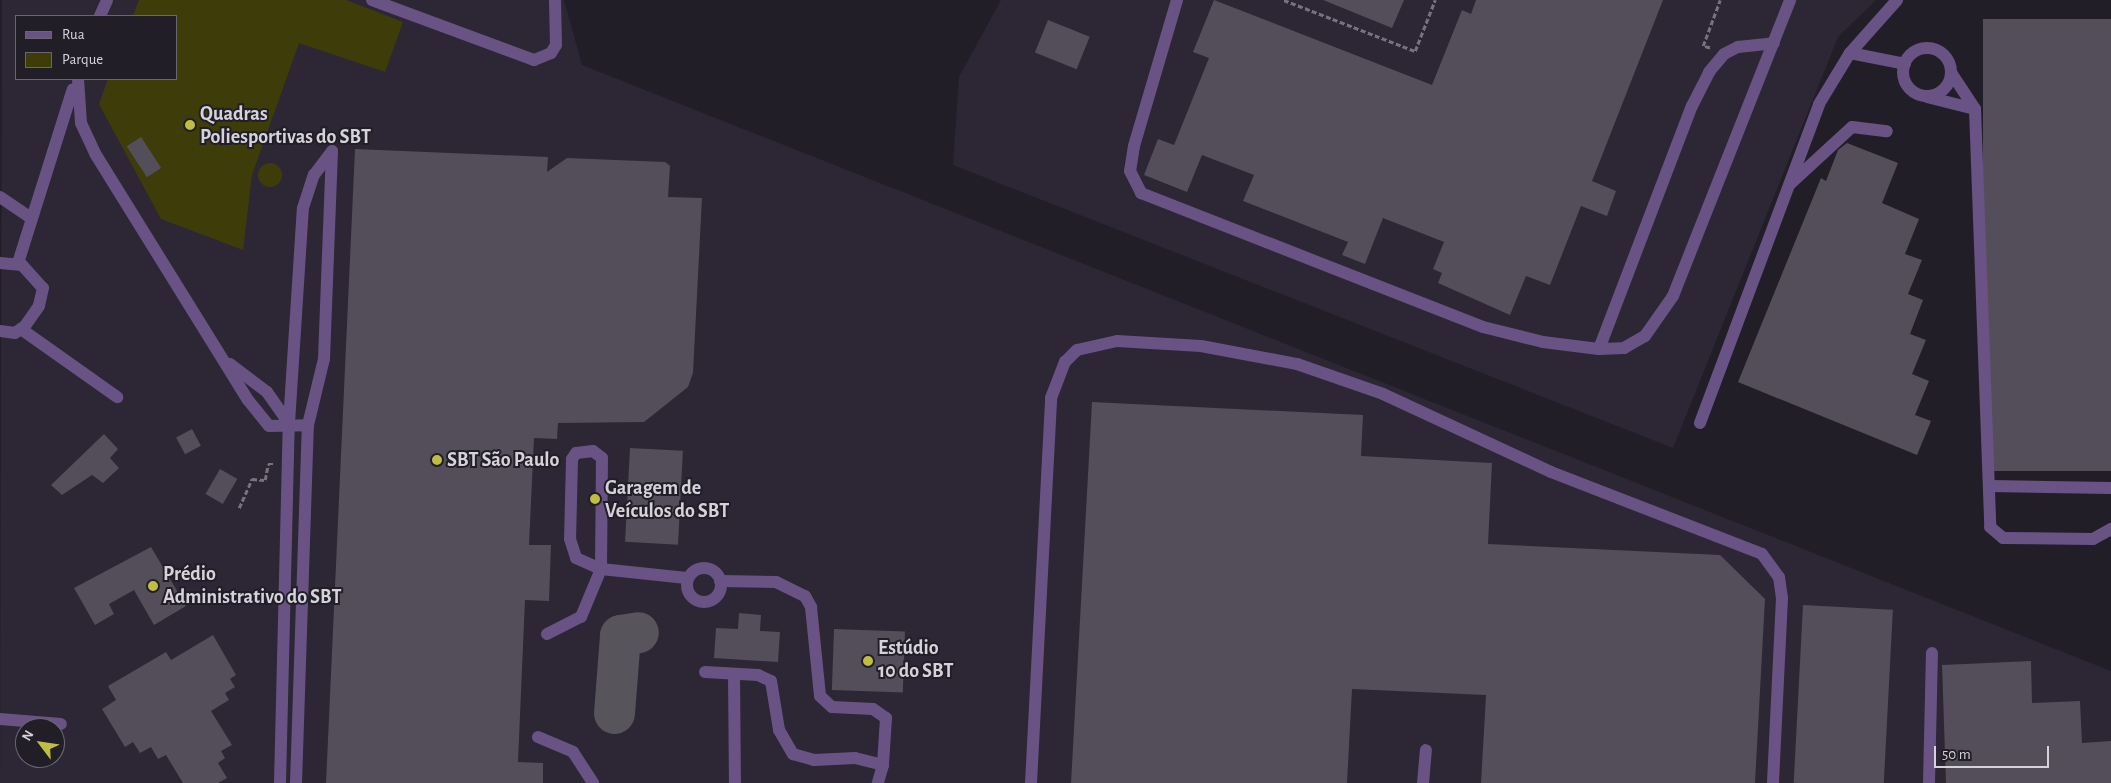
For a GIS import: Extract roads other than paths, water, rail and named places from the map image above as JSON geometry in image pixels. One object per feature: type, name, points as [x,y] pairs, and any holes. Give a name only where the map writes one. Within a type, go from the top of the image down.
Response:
[{"type":"lane","points":[[100,15],[107,0]]},
{"type":"lane","points":[[372,0],[534,60],[551,53],[556,45],[555,0]]},
{"type":"lane","points":[[1177,0],[1134,146],[1130,171],[1141,194],[1474,324],[1543,342],[1598,349],[1624,348],[1645,336],[1662,315],[1739,137],[1790,0]]},
{"type":"lane","points":[[1700,423],[1819,104],[1850,53],[1897,0]]},
{"type":"lane","points":[[1598,349],[1692,106],[1724,54],[1749,44],[1774,43]]},
{"type":"lane","points":[[1975,109],[1925,97],[1907,86],[1905,64],[1914,52],[1936,50],[1948,59],[1952,74],[1975,109],[1990,527],[2003,538],[2093,539],[2111,529]]},
{"type":"lane","points":[[1850,53],[1905,64]]},
{"type":"lane","points":[[1925,97],[1940,94],[1952,74]]},
{"type":"lane","points":[[18,263],[31,218],[78,80]]},
{"type":"lane","points":[[78,80],[81,123],[96,156],[262,420],[269,426],[290,423],[308,425]]},
{"type":"lane","points":[[1787,186],[1852,127],[1887,131]]},
{"type":"lane","points":[[280,783],[290,423],[303,208],[314,175],[332,151],[324,358],[308,425],[296,783]]},
{"type":"lane","points":[[0,197],[31,218]]},
{"type":"lane","points":[[0,263],[18,263],[43,288],[36,313],[21,329]]},
{"type":"lane","points":[[0,331],[21,329],[117,398]]},
{"type":"lane","points":[[1031,783],[1051,398],[1065,362],[1077,350],[1117,341],[1201,346],[1297,364],[1383,394],[1551,472],[1762,554],[1779,577],[1782,598],[1773,783]]},
{"type":"lane","points":[[224,360],[266,392],[290,423]]},
{"type":"lane","points":[[547,634],[582,617],[601,569],[602,458],[593,451],[576,453],[572,459],[572,549],[581,563],[601,569],[687,578],[705,567],[713,569],[720,581],[715,598],[701,602],[688,592],[687,578]]},
{"type":"lane","points":[[1989,486],[2111,488]]},
{"type":"lane","points":[[720,581],[776,582],[805,596],[811,607],[820,696],[832,707],[873,709],[886,718],[883,765],[878,783]]},
{"type":"lane","points":[[1929,783],[1932,653]]},
{"type":"lane","points":[[705,672],[734,674],[771,681],[778,730],[793,754],[814,760],[854,758],[883,765]]},
{"type":"lane","points":[[734,674],[734,783]]},
{"type":"lane","points":[[0,719],[15,720]]},
{"type":"lane","points":[[538,738],[574,752],[593,783]]},
{"type":"lane","points":[[1423,783],[1426,750]]},
{"type":"place","name":"Quadras Poliesportivas do SBT","points":[[190,125]]},
{"type":"place","name":"SBT São Paulo","points":[[437,460]]},
{"type":"place","name":"Garagem de Veículos do SBT","points":[[595,499]]},
{"type":"place","name":"Prédio Administrativo do SBT","points":[[153,586]]},
{"type":"place","name":"Estúdio 10 do SBT","points":[[868,661]]}]
